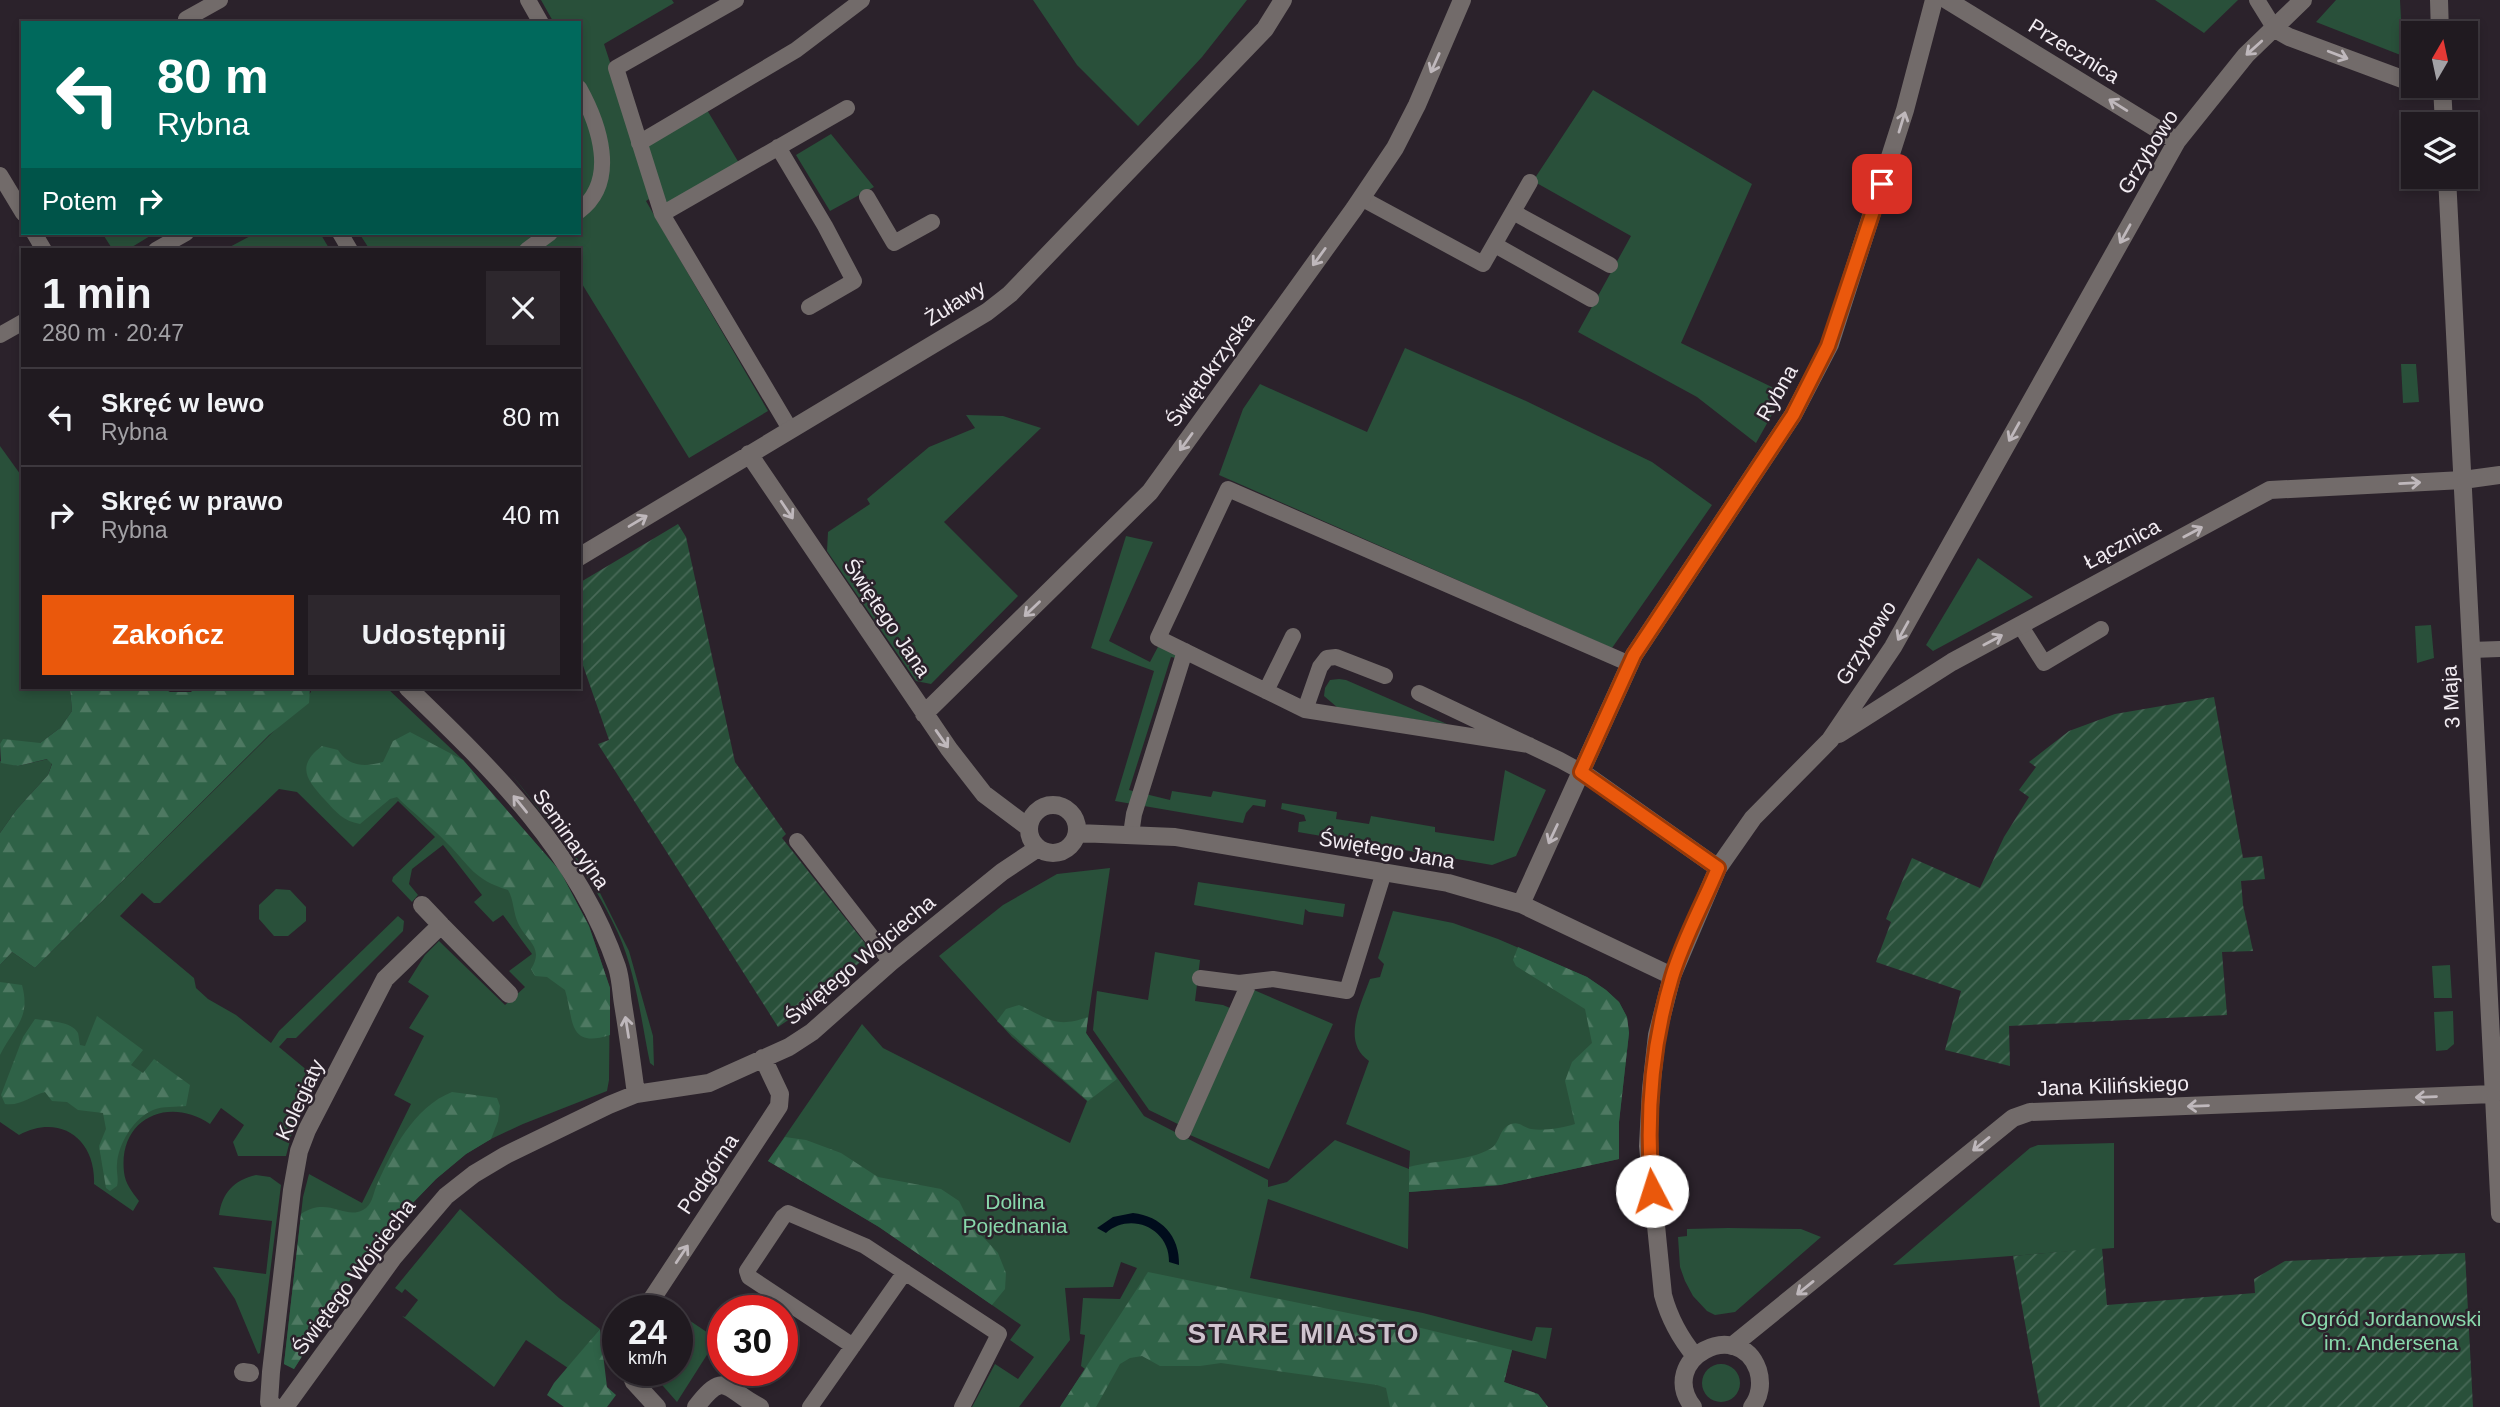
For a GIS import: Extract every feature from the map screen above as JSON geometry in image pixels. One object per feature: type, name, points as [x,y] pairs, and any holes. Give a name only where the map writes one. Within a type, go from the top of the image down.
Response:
[{"type":"street","name":"Żuławy","points":[[581,555],[987,312],[1010,294],[1265,29],[1283,0]]},
{"type":"street","name":"Świętokrzyska","points":[[924,714],[1150,492],[1361,198],[1400,138],[1462,0]]},
{"type":"street","name":"Rybna","points":[[1521,904],[1634,655],[1793,415],[1830,344],[1901,123],[1934,0]]},
{"type":"street","name":"Przecznica","points":[[1947,0],[2176,141]]},
{"type":"street","name":"Grzybowo","points":[[1695,1356],[1667,1311],[1662,1295],[1648,1146],[1657,1035],[1672,975],[1718,868],[1753,818],[1830,740],[1894,648],[2176,141],[2246,55],[2303,0]]},
{"type":"street","points":[[2439,0],[2440,21]]},
{"type":"street","points":[[2275,29],[2289,37],[2401,79]]},
{"type":"street","name":"3 Maja","points":[[2448,189],[2471,650],[2493,935],[2494,1094],[2500,1214]]},
{"type":"street","name":"Świętego Jana","points":[[749,454],[924,714],[984,794],[1028,827]]},
{"type":"street","name":"Łącznica","points":[[1830,740],[1952,662],[2270,490],[2463,480],[2500,475]]},
{"type":"street","name":"Seminaryjna","points":[[409,689],[497,776],[546,836],[581,885],[618,970],[636,1094]]},
{"type":"street","points":[[1581,772],[1718,868]]},
{"type":"street","points":[[1057,805],[1070,813],[1077,832],[1072,844],[1052,854],[1038,848],[1029,835],[1028,827],[1035,813],[1041,808],[1057,805]]},
{"type":"street","name":"Świętego Jana","points":[[1077,832],[1175,837],[1448,883],[1521,904],[1672,975]]},
{"type":"street","name":"Świętego Wojciecha","points":[[285,1407],[393,1258],[446,1196],[474,1174],[506,1155],[636,1094],[709,1083],[789,1047],[812,1032],[891,962],[1002,873],[1038,848]]},
{"type":"street","points":[[422,905],[509,994]]},
{"type":"street","name":"Kolegiaty","points":[[275,1407],[269,1402],[270,1382],[299,1151],[307,1130],[385,979],[441,925]]},
{"type":"street","name":"Podgórna","points":[[655,1295],[779,1106],[780,1094],[763,1058]]},
{"type":"street","name":"Jana Kilińskiego","points":[[1732,1346],[2013,1118],[2030,1112],[2494,1094]]},
{"type":"street","points":[[1689,1405],[1685,1392],[1685,1373],[1695,1356],[1712,1346],[1732,1346],[1749,1356],[1759,1373],[1759,1393],[1752,1407]]},
{"type":"street","points":[[696,1407],[711,1388],[719,1385],[726,1385],[760,1407]]},
{"type":"street","points":[[638,1386],[657,1407]]},
{"type":"lane","points":[[186,19],[219,0]]},
{"type":"lane","points":[[528,0],[540,21]]},
{"type":"lane","points":[[736,0],[616,68],[662,214],[790,429]]},
{"type":"lane","points":[[2257,0],[2275,29]]},
{"type":"lane","points":[[639,143],[796,50],[857,2]]},
{"type":"lane","points":[[581,92],[599,133],[602,157],[600,181],[587,205],[581,210]]},
{"type":"lane","points":[[662,214],[847,108]]},
{"type":"lane","points":[[778,148],[825,226],[854,281],[809,307]]},
{"type":"lane","points":[[0,175],[21,210]]},
{"type":"lane","points":[[1361,198],[1483,264],[1530,182]]},
{"type":"lane","points":[[867,197],[894,243],[932,222]]},
{"type":"lane","points":[[1513,212],[1610,265]]},
{"type":"lane","points":[[160,248],[182,235]]},
{"type":"lane","points":[[530,248],[547,235]]},
{"type":"lane","points":[[1495,244],[1591,299]]},
{"type":"lane","points":[[0,335],[21,323]]},
{"type":"lane","points":[[1529,745],[1305,710],[1158,638],[1228,489],[1630,664]]},
{"type":"lane","points":[[2020,625],[2044,663],[2101,629]]},
{"type":"lane","points":[[1266,691],[1293,636]]},
{"type":"lane","points":[[2471,650],[2500,649]]},
{"type":"lane","points":[[1131,834],[1134,814],[1185,651]]},
{"type":"lane","points":[[1305,710],[1320,667],[1327,658],[1336,657],[1385,676]]},
{"type":"lane","points":[[1419,693],[1581,772]]},
{"type":"lane","points":[[797,841],[891,962]]},
{"type":"lane","points":[[1200,978],[1239,983],[1273,979],[1347,991],[1384,872]]},
{"type":"lane","points":[[1184,1132],[1248,982]]},
{"type":"lane","points":[[852,1346],[749,1277],[747,1271],[788,1213],[857,1243],[999,1334],[962,1407]]},
{"type":"lane","points":[[810,1407],[905,1272]]},
{"type":"green space","points":[[541,0],[672,0],[674,3],[604,44],[654,196],[646,201],[768,411],[689,458],[581,282],[581,248],[369,248],[360,235],[581,235],[581,21],[553,21]]},
{"type":"green space","points":[[1033,0],[1247,0],[1202,57],[1138,126],[1077,65]]},
{"type":"green space","points":[[2155,0],[2238,0],[2204,33]]},
{"type":"green space","points":[[2336,0],[2400,0],[2401,55],[2316,22]]},
{"type":"green space","points":[[1593,90],[1752,184],[1681,343],[1784,393],[1756,443],[1697,397],[1578,332],[1631,236],[1533,181]]},
{"type":"green space","points":[[704,105],[742,168],[662,214],[639,143]]},
{"type":"green space","points":[[831,134],[874,187],[830,211],[796,155]]},
{"type":"green space","points":[[152,235],[130,248],[112,248],[104,236]]},
{"type":"green space","points":[[252,235],[321,235],[329,248],[228,248]]},
{"type":"green space","points":[[1405,348],[1526,401],[1652,462],[1712,505],[1612,648],[1219,475],[1243,409],[1260,384],[1367,432]]},
{"type":"green space","points":[[2401,364],[2416,364],[2419,402],[2403,403]]},
{"type":"green space","points":[[966,415],[1003,416],[1041,428],[944,522],[1018,596],[931,684],[916,681],[827,551],[828,532],[870,504],[867,499],[929,447],[975,428]]},
{"type":"green space","points":[[0,446],[21,475],[21,689],[70,689],[72,711],[60,728],[40,743],[0,744]]},
{"type":"green space","points":[[678,524],[686,537],[735,762],[786,834],[782,838],[872,952],[809,1006],[778,1027],[598,744],[609,740],[581,660],[581,582]]},
{"type":"green space","points":[[1126,536],[1153,542],[1109,641],[1150,662],[1160,643],[1180,659],[1171,657],[1129,790],[1170,800],[1172,791],[1211,797],[1213,791],[1266,800],[1265,807],[1253,805],[1246,813],[1243,823],[1115,801],[1154,671],[1091,648]]},
{"type":"green space","points":[[1978,558],[2033,597],[1933,651],[1926,645]]},
{"type":"green space","points":[[2431,625],[2434,658],[2417,663],[2415,626]]},
{"type":"green space","points":[[1339,679],[1447,724],[1338,708],[1324,696],[1330,680]]},
{"type":"green space","points":[[70,689],[165,689],[170,692],[191,692],[194,689],[310,689],[309,703],[269,735],[35,968],[12,952],[0,965],[0,833],[17,809],[48,775],[52,764],[47,759],[18,766],[1,763],[0,744],[3,739],[40,743],[60,728],[72,711]]},
{"type":"green space","points":[[310,689],[388,689],[463,760],[560,871],[589,926],[610,988],[609,1080],[607,1091],[491,1139],[466,1154],[436,1179],[372,1245],[294,1369],[284,1364],[303,1197],[309,1174],[362,1203],[411,1104],[394,1095],[424,1036],[409,1028],[429,996],[408,982],[425,955],[439,941],[505,1005],[525,987],[509,971],[532,954],[503,915],[493,922],[474,902],[482,895],[443,845],[412,869],[409,884],[418,895],[412,902],[392,881],[435,837],[398,801],[353,847],[297,792],[279,789],[160,903],[154,903],[142,893],[120,916],[194,978],[196,988],[208,999],[236,1015],[271,1043],[279,1031],[398,916],[404,921],[403,931],[296,1038],[287,1038],[279,1047],[314,1076],[315,1085],[292,1133],[286,1156],[238,1156],[233,1142],[244,1125],[221,1108],[210,1124],[178,1112],[149,1117],[129,1138],[124,1153],[126,1180],[139,1201],[133,1211],[94,1184],[89,1154],[73,1134],[48,1127],[19,1135],[0,1122],[0,965],[12,952],[35,968],[311,692]]},
{"type":"green space","points":[[2214,697],[2243,858],[2262,856],[2265,879],[2241,881],[2253,951],[2222,952],[2227,1015],[2009,1026],[2010,1066],[1945,1050],[1961,991],[1876,962],[1891,922],[1886,919],[1912,858],[1980,888],[2004,837],[2029,797],[2019,790],[2036,767],[2029,762],[2069,731],[2115,714]]},
{"type":"green space","points":[[410,732],[463,760],[560,871],[589,926],[610,988],[610,1035],[586,1038],[579,1035],[572,1021],[565,990],[547,977],[535,976],[531,969],[535,961],[535,950],[518,923],[508,890],[480,877],[397,797],[390,799],[360,824],[349,821],[336,812],[309,779],[309,760],[322,746],[338,750],[352,763],[376,764],[383,762],[393,741]]},
{"type":"green space","points":[[48,759],[52,763],[48,775],[17,809],[0,833],[0,761],[18,766]]},
{"type":"green space","points":[[1505,770],[1546,790],[1516,856],[1492,865],[1298,832],[1299,822],[1306,821],[1304,815],[1281,809],[1282,803],[1337,812],[1336,819],[1369,824],[1371,816],[1435,827],[1435,832],[1494,841]]},
{"type":"green space","points":[[510,772],[593,879],[629,951],[653,1036],[654,1066],[650,1063],[634,980],[618,933],[582,869]]},
{"type":"green space","name":"Dolina Pojednania","points":[[1110,868],[1086,1033],[1144,1116],[1268,1180],[1268,1187],[1287,1182],[1335,1140],[1409,1169],[1410,1151],[1346,1124],[1369,1061],[1356,1044],[1358,1011],[1370,979],[1380,977],[1384,964],[1378,958],[1393,911],[1453,923],[1498,939],[1587,977],[1619,1002],[1627,1017],[1629,1033],[1619,1122],[1619,1159],[1500,1185],[1409,1192],[1408,1249],[1268,1199],[1250,1278],[1423,1313],[1532,1341],[1536,1327],[1552,1328],[1546,1359],[1512,1350],[1504,1382],[1538,1394],[1548,1407],[1060,1407],[1085,1369],[1081,1366],[1085,1335],[1080,1334],[1083,1298],[1120,1299],[1137,1268],[1121,1262],[1113,1287],[1065,1288],[1070,1340],[1019,1407],[972,1407],[995,1364],[1018,1379],[1034,1357],[1010,1340],[1021,1325],[879,1227],[768,1161],[862,1024],[883,1048],[1070,1143],[1087,1101],[1012,1037],[939,956],[1003,905],[1057,874]]},
{"type":"green space","points":[[1198,882],[1345,904],[1343,917],[1309,912],[1305,909],[1303,925],[1194,905]]},
{"type":"green space","points":[[276,889],[290,890],[306,907],[306,921],[288,936],[274,936],[259,919],[259,905]]},
{"type":"green space","points":[[1518,947],[1587,977],[1619,1002],[1627,1017],[1629,1033],[1619,1122],[1619,1159],[1500,1185],[1409,1192],[1409,1167],[1481,1153],[1494,1146],[1504,1129],[1511,1124],[1517,1123],[1542,1130],[1575,1124],[1565,1081],[1572,1062],[1592,1043],[1585,1009],[1516,966],[1513,960]]},
{"type":"green space","points":[[1155,952],[1200,960],[1195,1001],[1223,1005],[1237,1011],[1186,1128],[1149,1110],[1093,1030],[1097,991],[1148,1000]]},
{"type":"green space","points":[[2450,965],[2452,998],[2434,998],[2432,966]]},
{"type":"green space","points":[[0,982],[22,985],[24,1006],[20,1022],[0,1055]]},
{"type":"green space","points":[[1254,990],[1333,1024],[1269,1169],[1190,1135]]},
{"type":"green space","points":[[1019,1005],[1059,1022],[1088,1017],[1086,1033],[1117,1079],[1088,1101],[997,1021],[1006,1009]]},
{"type":"green space","points":[[2453,1011],[2454,1044],[2447,1050],[2436,1051],[2434,1012]]},
{"type":"green space","points":[[97,1016],[143,1050],[131,1065],[143,1073],[154,1059],[190,1085],[186,1106],[153,1110],[134,1125],[120,1148],[117,1186],[110,1191],[106,1188],[99,1146],[106,1129],[103,1113],[78,1110],[67,1102],[52,1101],[45,1092],[11,1104],[5,1104],[1,1095],[23,1037],[35,1019],[70,1026],[78,1033],[80,1045],[85,1046]]},
{"type":"green space","points":[[452,1092],[497,1098],[500,1106],[498,1121],[491,1139],[466,1154],[436,1179],[372,1245],[294,1369],[284,1364],[301,1214],[319,1207],[349,1212],[366,1208],[389,1159],[406,1131],[426,1108]]},
{"type":"green space","points":[[785,1137],[806,1140],[841,1153],[878,1177],[941,1189],[959,1201],[970,1223],[998,1253],[1006,1273],[1005,1289],[992,1305],[879,1227],[768,1161]]},
{"type":"green space","points":[[2114,1143],[2114,1248],[1893,1265],[2030,1148],[2038,1145]]},
{"type":"green space","points":[[256,1175],[270,1177],[281,1185],[258,1354],[235,1299],[213,1267],[266,1274],[272,1221],[219,1215],[223,1200],[230,1189],[241,1180]]},
{"type":"green space","points":[[460,1209],[559,1298],[600,1329],[568,1368],[526,1340],[494,1387],[402,1316],[405,1317],[418,1300],[405,1289],[402,1293],[395,1288]]},
{"type":"green space","points":[[1687,1229],[1801,1229],[1821,1237],[1735,1312],[1715,1315],[1707,1311],[1693,1296],[1685,1281],[1680,1267],[1678,1237],[1687,1236]]},
{"type":"green space","name":"Ogród Jordanowski im. Andersena","points":[[2102,1248],[2107,1305],[2255,1293],[2254,1279],[2285,1261],[2465,1253],[2473,1407],[2040,1407],[2013,1256]]},
{"type":"green space","points":[[1148,1272],[1421,1328],[1512,1350],[1504,1382],[1538,1394],[1548,1407],[1390,1407],[1386,1388],[1377,1385],[1221,1363],[1160,1366],[1142,1356],[1130,1358],[1120,1364],[1096,1407],[1060,1407]]},
{"type":"green space","points":[[693,1323],[707,1332],[707,1355],[693,1377]]},
{"type":"green space","points":[[600,1329],[602,1386],[607,1386],[616,1395],[607,1407],[564,1407],[547,1395]]},
{"type":"green space","points":[[1721,1364],[1735,1369],[1740,1383],[1735,1397],[1721,1402],[1707,1397],[1702,1383],[1707,1369]]},
{"type":"green space","points":[[663,1386],[687,1386],[677,1402]]},
{"type":"water","points":[[1133,1213],[1152,1218],[1167,1229],[1176,1245],[1179,1265],[1169,1262],[1168,1250],[1163,1240],[1147,1227],[1127,1224],[1106,1233],[1097,1228],[1113,1217]]},
{"type":"district","name":"STARE MIASTO","points":[[1304,1333]]},
{"type":"route","points":[[1652,1191],[1648,1146],[1657,1035],[1672,975],[1718,868],[1581,772],[1634,655],[1793,415],[1828,346],[1882,184]]}]
